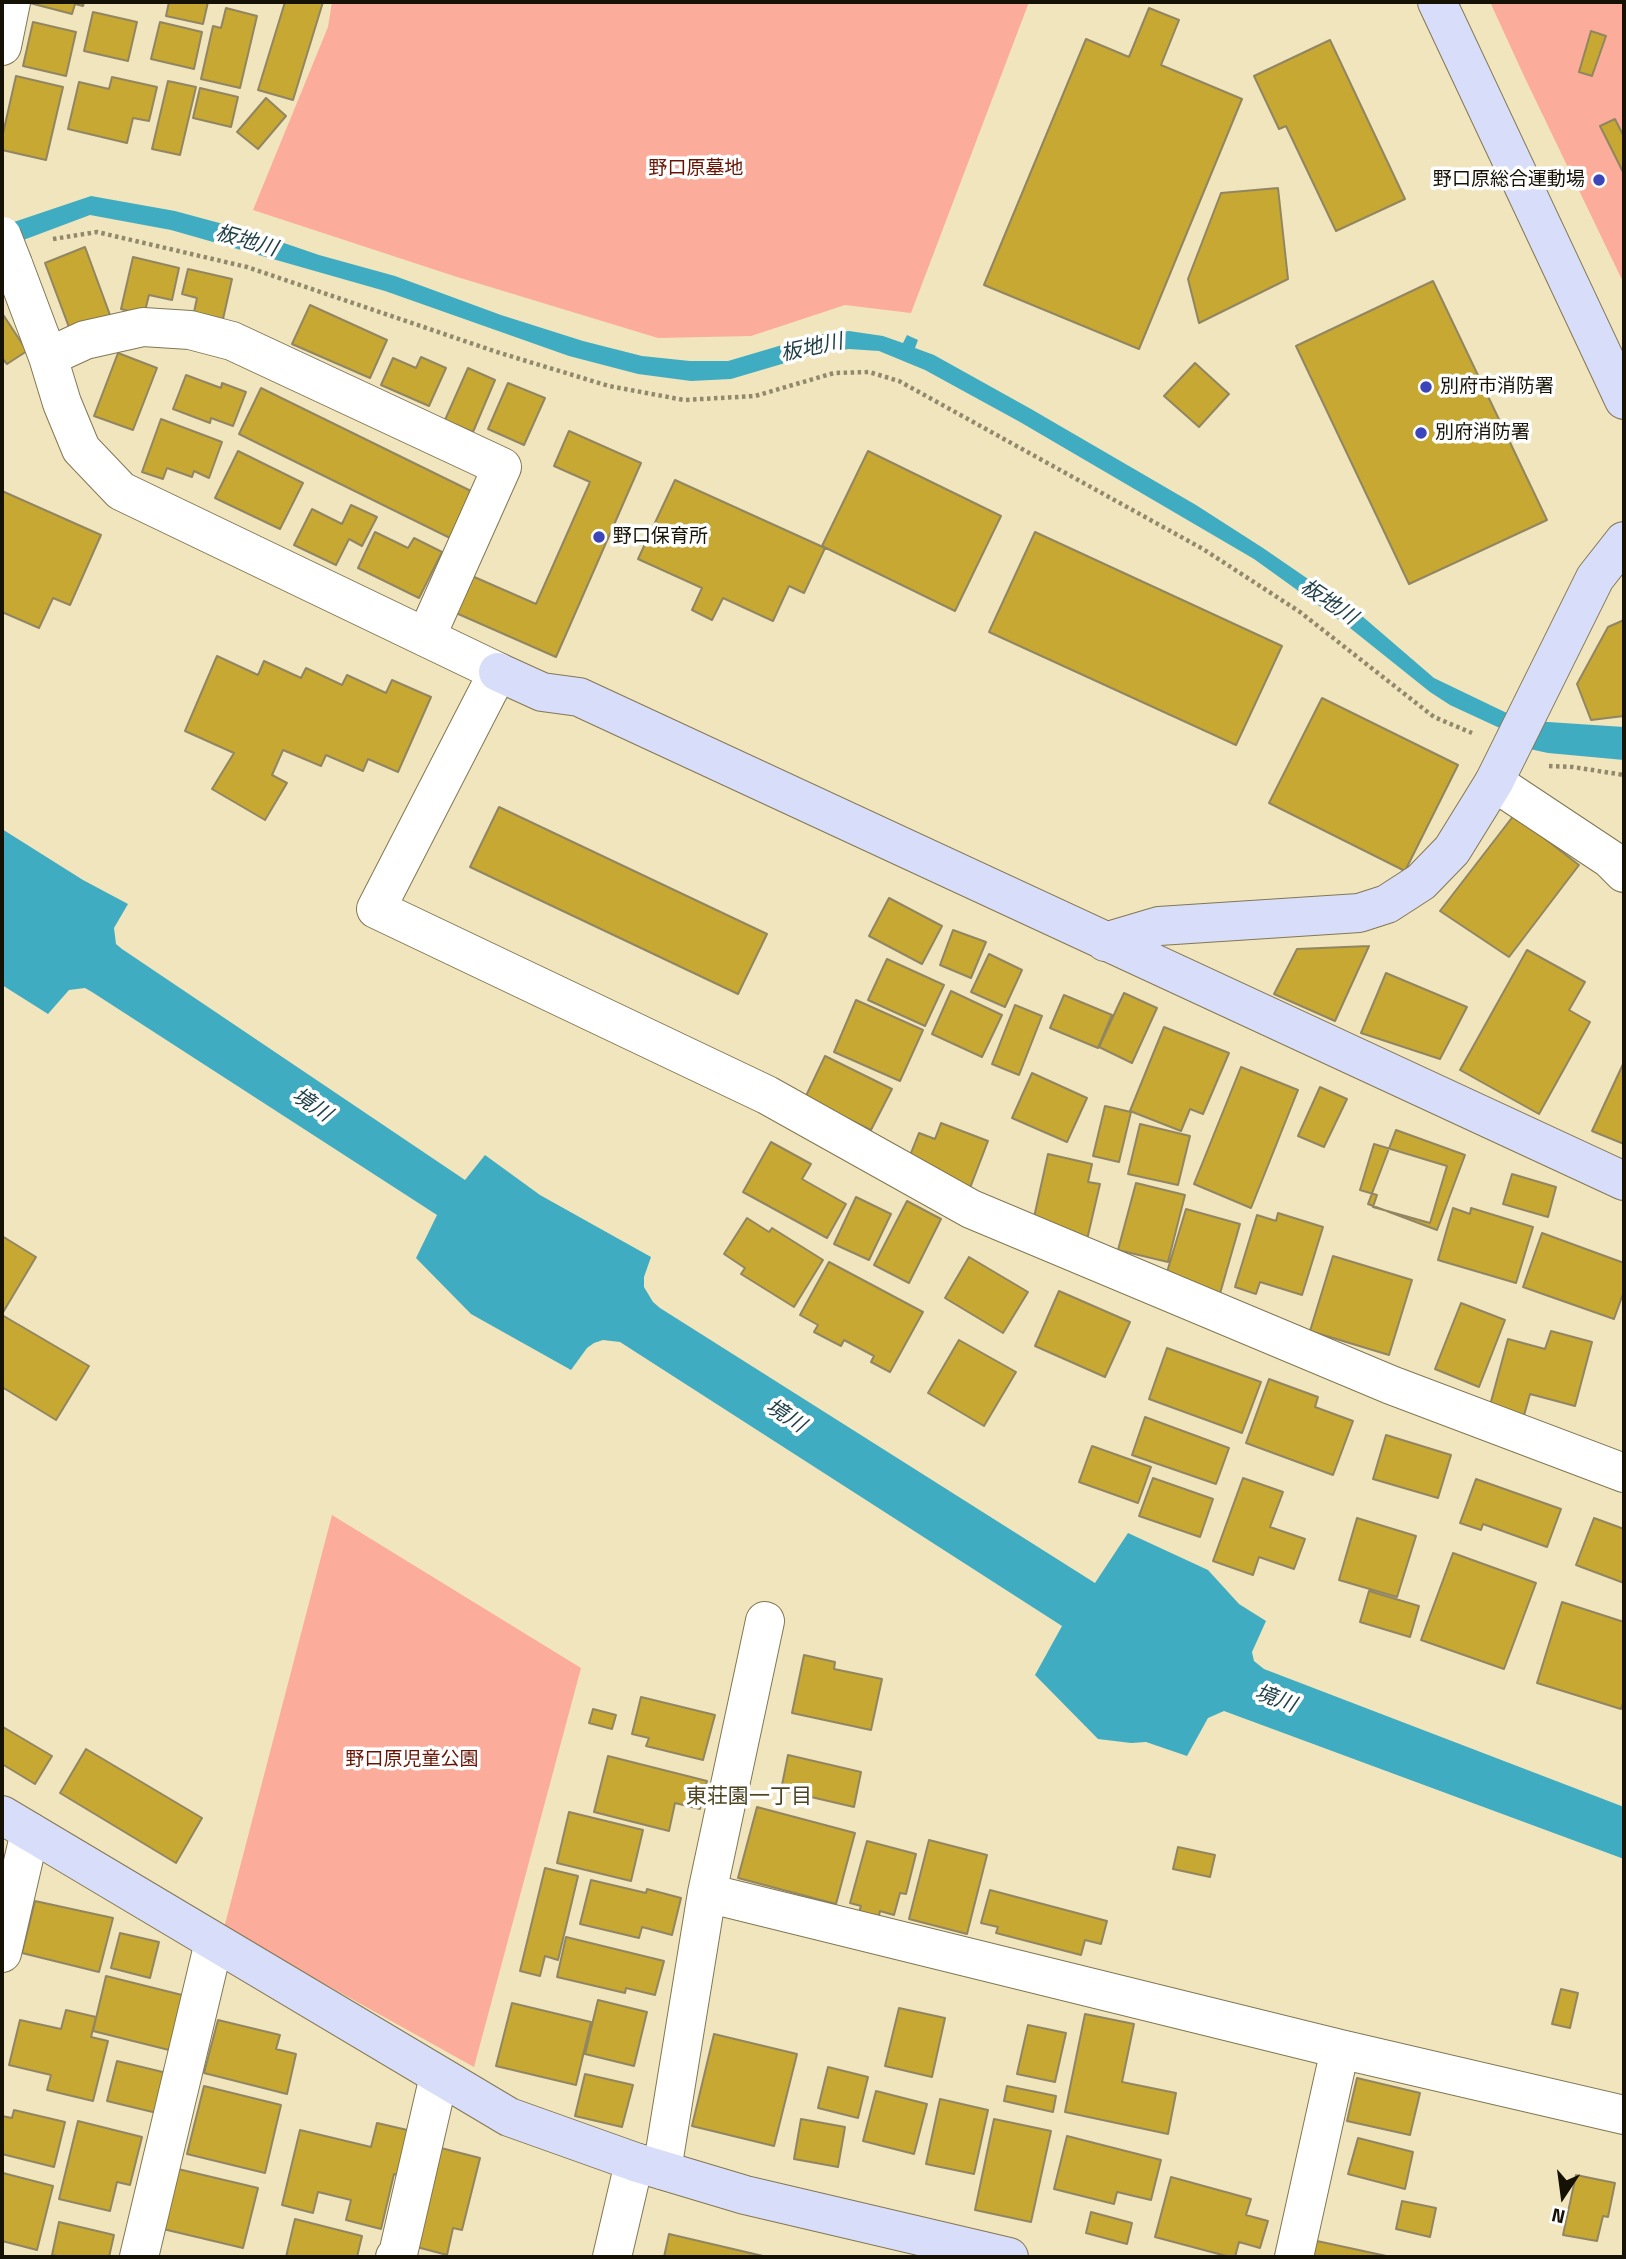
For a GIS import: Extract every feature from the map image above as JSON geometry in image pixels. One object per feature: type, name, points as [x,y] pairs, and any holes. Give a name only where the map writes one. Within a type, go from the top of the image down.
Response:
[{"type":"street","points":[[2,46],[11,2]]},
{"type":"street","points":[[1437,2],[1624,400]]},
{"type":"street","points":[[8,250],[80,449],[121,491],[498,672],[542,692],[579,697],[1624,1181]]},
{"type":"street","points":[[48,357],[85,340],[143,327],[190,330],[232,341],[502,467],[426,637]]},
{"type":"street","points":[[1105,942],[1158,926],[1359,913],[1387,904],[1421,881],[1452,850],[1496,756],[1595,578],[1624,541]]},
{"type":"street","points":[[498,672],[376,909],[767,1095],[971,1209],[1391,1385],[1624,1473]]},
{"type":"street","points":[[1496,756],[1624,873]]},
{"type":"street","points":[[612,2257],[630,2179],[650,2166],[765,1621]]},
{"type":"street","points":[[2,1953],[16,1824],[509,2117],[650,2166],[745,2195],[1009,2257]]},
{"type":"street","points":[[707,1893],[1340,2049],[1624,2115]]},
{"type":"street","points":[[139,2257],[214,1942]]},
{"type":"street","points":[[1294,2257],[1340,2049]]},
{"type":"street","points":[[395,2257],[398,2254],[439,2076]]},
{"type":"path","points":[[53,239],[97,232],[247,267],[500,353],[609,386],[684,400],[755,396],[834,373],[869,372],[899,381],[1203,549],[1300,612],[1434,717],[1496,756]]},
{"type":"path","points":[[1547,766],[1624,775]]},
{"type":"green space","name":"野口原墓地","points":[[332,2],[1029,2],[911,313],[845,305],[751,336],[658,338],[454,276],[253,210],[328,27]]},
{"type":"green space","name":"野口原総合運動場","points":[[1490,2],[1624,2],[1624,284],[1524,76]]},
{"type":"green space","name":"野口原児童公園","points":[[332,1515],[581,1668],[474,2067],[224,1928]]},
{"type":"water","name":"板地川","points":[[91,196],[175,211],[249,231],[319,255],[395,276],[501,315],[642,356],[690,361],[728,361],[816,335],[849,331],[883,336],[903,343],[907,335],[918,340],[915,348],[934,355],[1031,409],[1196,505],[1263,548],[1362,616],[1434,678],[1511,715],[1533,721],[1624,727],[1624,760],[1548,753],[1525,748],[1504,730],[1450,705],[1430,692],[1350,628],[1254,559],[1020,422],[925,370],[879,351],[849,349],[819,353],[731,379],[691,381],[638,374],[569,356],[385,291],[171,230],[90,215],[2,248],[2,226]]},
{"type":"water","name":"境川","points":[[2,829],[83,880],[128,904],[114,928],[116,944],[122,949],[465,1180],[485,1155],[540,1195],[651,1257],[644,1277],[644,1287],[660,1308],[1095,1583],[1128,1533],[1208,1570],[1239,1604],[1266,1621],[1252,1652],[1254,1661],[1264,1669],[1624,1807],[1624,1859],[1224,1711],[1208,1718],[1187,1756],[1146,1742],[1098,1739],[1035,1675],[1062,1626],[620,1342],[603,1340],[594,1343],[571,1370],[471,1314],[416,1258],[437,1215],[92,992],[85,988],[69,990],[48,1014],[2,985]]},
{"type":"building","points":[[26,2],[84,2],[83,6],[75,4],[72,14]]},
{"type":"building","points":[[169,2],[208,2],[203,24],[166,16]]},
{"type":"building","points":[[285,2],[323,2],[293,100],[258,90]]},
{"type":"building","points":[[226,8],[257,16],[240,88],[201,79],[213,26],[221,28]]},
{"type":"building","points":[[1149,8],[1179,20],[1161,65],[1242,99],[1139,349],[984,285],[1086,39],[1129,57]]},
{"type":"building","points":[[93,12],[137,22],[128,61],[84,51]]},
{"type":"building","points":[[33,22],[76,32],[66,76],[23,66]]},
{"type":"building","points":[[160,22],[202,32],[194,69],[151,59]]},
{"type":"building","points":[[1591,31],[1606,36],[1592,76],[1579,72]]},
{"type":"building","points":[[1330,40],[1405,199],[1336,231],[1286,126],[1279,129],[1254,76]]},
{"type":"building","points":[[16,76],[63,87],[46,160],[2,150],[2,138]]},
{"type":"building","points":[[112,77],[157,87],[149,121],[133,118],[127,143],[68,129],[79,82],[109,89]]},
{"type":"building","points":[[168,81],[196,87],[180,155],[152,149]]},
{"type":"building","points":[[200,88],[238,97],[231,127],[193,118]]},
{"type":"building","points":[[266,98],[286,116],[258,149],[237,132]]},
{"type":"building","points":[[1615,119],[1624,137],[1624,174],[1600,126]]},
{"type":"building","points":[[1278,188],[1288,279],[1199,323],[1188,279],[1221,193]]},
{"type":"building","points":[[85,247],[110,315],[70,330],[45,263]]},
{"type":"building","points":[[133,257],[179,268],[172,300],[149,295],[144,315],[121,309]]},
{"type":"building","points":[[188,269],[232,279],[223,319],[194,312],[197,298],[182,294]]},
{"type":"building","name":"別府消防署","points":[[1433,281],[1547,520],[1409,584],[1296,346]]},
{"type":"building","points":[[310,305],[387,340],[370,378],[292,344]]},
{"type":"building","points":[[2,313],[27,351],[7,364],[2,358]]},
{"type":"building","points":[[118,353],[157,368],[133,430],[94,416]]},
{"type":"building","points":[[421,357],[446,368],[429,406],[381,385],[393,358],[416,368]]},
{"type":"building","points":[[1195,363],[1229,394],[1199,427],[1164,396]]},
{"type":"building","points":[[468,368],[495,380],[473,432],[445,420]]},
{"type":"building","points":[[186,375],[221,388],[222,383],[246,392],[233,426],[211,418],[210,423],[173,409]]},
{"type":"building","points":[[508,383],[545,398],[524,445],[488,429]]},
{"type":"building","points":[[261,388],[473,492],[450,538],[239,434]]},
{"type":"building","points":[[161,419],[222,442],[209,478],[194,471],[192,477],[167,468],[163,479],[142,472]]},
{"type":"building","points":[[569,431],[641,463],[556,657],[456,613],[472,576],[536,604],[590,482],[554,466]]},
{"type":"building","points":[[238,451],[303,483],[280,529],[215,498]]},
{"type":"building","points":[[868,451],[1001,516],[955,611],[822,546]]},
{"type":"building","points":[[675,480],[825,548],[804,593],[789,586],[773,621],[723,598],[712,620],[692,610],[702,588],[638,559]]},
{"type":"building","points":[[2,491],[101,535],[70,605],[53,598],[39,628],[2,612]]},
{"type":"building","points":[[351,505],[377,517],[362,546],[349,539],[336,565],[294,545],[312,509],[342,524]]},
{"type":"building","points":[[375,532],[408,548],[414,538],[442,552],[419,598],[358,568]]},
{"type":"building","points":[[1035,532],[1282,646],[1236,745],[989,632]]},
{"type":"building","points":[[1624,620],[1624,716],[1591,720],[1577,684],[1608,627]]},
{"type":"building","points":[[217,656],[258,675],[264,661],[301,678],[306,668],[342,685],[347,675],[386,693],[392,680],[431,697],[398,772],[368,759],[363,771],[326,755],[321,766],[283,750],[272,775],[287,783],[265,820],[212,789],[234,753],[185,731]]},
{"type":"building","points":[[1322,698],[1458,765],[1405,871],[1269,803]]},
{"type":"building","points":[[499,807],[767,934],[738,994],[470,867]]},
{"type":"building","points":[[1514,815],[1579,865],[1509,957],[1440,911]]},
{"type":"building","points":[[889,898],[942,926],[922,964],[869,936]]},
{"type":"building","points":[[953,930],[986,942],[971,978],[940,965]]},
{"type":"building","points":[[1369,946],[1335,1021],[1274,994],[1297,949]]},
{"type":"building","points":[[1527,950],[1585,982],[1569,1010],[1590,1022],[1539,1114],[1460,1070]]},
{"type":"building","points":[[989,954],[1022,970],[1005,1007],[971,992]]},
{"type":"building","points":[[887,959],[944,985],[925,1026],[868,1000]]},
{"type":"building","points":[[1386,973],[1467,1007],[1440,1059],[1361,1033]]},
{"type":"building","points":[[951,991],[1002,1015],[982,1057],[932,1034]]},
{"type":"building","points":[[1124,993],[1157,1008],[1132,1063],[1099,1047]]},
{"type":"building","points":[[1064,995],[1112,1015],[1098,1048],[1050,1028]]},
{"type":"building","points":[[856,1000],[923,1030],[900,1081],[834,1052]]},
{"type":"building","points":[[1015,1005],[1042,1016],[1019,1075],[992,1064]]},
{"type":"building","points":[[1164,1027],[1229,1053],[1203,1114],[1190,1109],[1181,1131],[1130,1111]]},
{"type":"building","points":[[825,1056],[892,1089],[871,1130],[805,1098]]},
{"type":"building","points":[[1624,1062],[1624,1144],[1592,1131]]},
{"type":"building","points":[[1241,1067],[1298,1090],[1251,1208],[1194,1184]]},
{"type":"building","points":[[1032,1073],[1087,1098],[1067,1142],[1012,1118]]},
{"type":"building","points":[[1320,1087],[1347,1099],[1324,1147],[1298,1136]]},
{"type":"building","points":[[1105,1106],[1131,1112],[1119,1162],[1093,1156]]},
{"type":"building","points":[[941,1123],[988,1141],[970,1188],[907,1163],[919,1133],[935,1139]]},
{"type":"building","points":[[1140,1124],[1190,1136],[1178,1185],[1128,1174]]},
{"type":"building","points":[[1396,1130],[1465,1155],[1437,1230],[1368,1204]]},
{"type":"building","points":[[771,1142],[811,1164],[802,1179],[846,1204],[827,1238],[743,1192]]},
{"type":"building","points":[[1374,1144],[1447,1166],[1430,1223],[1373,1207],[1377,1195],[1360,1190]]},
{"type":"building","points":[[1048,1154],[1092,1164],[1088,1182],[1100,1184],[1086,1244],[1031,1231]]},
{"type":"building","points":[[1512,1174],[1556,1187],[1548,1217],[1503,1204]]},
{"type":"building","points":[[1136,1183],[1185,1195],[1168,1262],[1118,1250]]},
{"type":"building","points":[[856,1197],[891,1214],[869,1260],[834,1244]]},
{"type":"building","points":[[907,1201],[941,1219],[909,1283],[874,1265]]},
{"type":"building","points":[[1453,1208],[1470,1214],[1471,1208],[1533,1227],[1516,1283],[1438,1260]]},
{"type":"building","points":[[1186,1209],[1240,1224],[1219,1297],[1164,1282]]},
{"type":"building","points":[[1278,1213],[1323,1227],[1302,1295],[1260,1282],[1256,1294],[1235,1287],[1257,1215],[1276,1221]]},
{"type":"building","points":[[747,1218],[769,1232],[772,1228],[823,1260],[794,1307],[741,1274],[745,1268],[724,1254]]},
{"type":"building","points":[[1542,1233],[1624,1263],[1624,1291],[1614,1319],[1523,1287]]},
{"type":"building","points":[[2,1236],[36,1257],[2,1314]]},
{"type":"building","points":[[1333,1256],[1412,1280],[1389,1355],[1310,1331]]},
{"type":"building","points":[[969,1257],[1028,1292],[1003,1333],[945,1298]]},
{"type":"building","points":[[829,1262],[923,1312],[890,1372],[871,1362],[874,1356],[844,1340],[841,1346],[814,1332],[818,1325],[800,1315]]},
{"type":"building","points":[[1059,1291],[1130,1322],[1105,1377],[1035,1346]]},
{"type":"building","points":[[1461,1303],[1505,1320],[1479,1387],[1435,1369]]},
{"type":"building","points":[[2,1315],[89,1366],[56,1420],[2,1387]]},
{"type":"building","points":[[1551,1331],[1592,1342],[1575,1406],[1530,1394],[1523,1419],[1489,1409],[1508,1339],[1545,1349]]},
{"type":"building","points":[[959,1340],[1016,1372],[984,1426],[928,1393]]},
{"type":"building","points":[[1167,1348],[1261,1382],[1242,1433],[1149,1399]]},
{"type":"building","points":[[1269,1379],[1318,1397],[1315,1407],[1353,1421],[1333,1475],[1246,1443]]},
{"type":"building","points":[[1145,1417],[1229,1448],[1216,1484],[1132,1455]]},
{"type":"building","points":[[1386,1435],[1451,1455],[1438,1498],[1373,1479]]},
{"type":"building","points":[[1092,1446],[1151,1467],[1138,1503],[1079,1482]]},
{"type":"building","points":[[1153,1478],[1213,1499],[1200,1537],[1139,1516]]},
{"type":"building","points":[[1243,1478],[1283,1492],[1270,1527],[1305,1539],[1294,1569],[1259,1557],[1253,1575],[1213,1561]]},
{"type":"building","points":[[1476,1479],[1561,1509],[1547,1547],[1483,1524],[1481,1530],[1460,1523]]},
{"type":"building","points":[[1357,1518],[1416,1536],[1397,1597],[1339,1580]]},
{"type":"building","points":[[1594,1518],[1624,1529],[1624,1583],[1576,1565]]},
{"type":"building","points":[[1453,1553],[1536,1583],[1504,1669],[1421,1640]]},
{"type":"building","points":[[1369,1591],[1419,1606],[1410,1637],[1360,1622]]},
{"type":"building","points":[[1562,1602],[1624,1622],[1624,1700],[1621,1709],[1537,1683]]},
{"type":"building","points":[[804,1655],[835,1662],[834,1669],[882,1679],[871,1730],[792,1713]]},
{"type":"building","points":[[641,1697],[715,1715],[703,1760],[646,1746],[649,1738],[632,1734]]},
{"type":"building","points":[[593,1709],[616,1715],[612,1729],[589,1723]]},
{"type":"building","points":[[3,1727],[52,1756],[35,1784],[2,1764]]},
{"type":"building","points":[[86,1749],[202,1818],[176,1863],[60,1793]]},
{"type":"building","points":[[788,1755],[861,1772],[854,1807],[781,1790]]},
{"type":"building","points":[[608,1756],[707,1781],[700,1809],[675,1803],[669,1831],[594,1812]]},
{"type":"building","points":[[757,1807],[855,1833],[836,1904],[738,1878]]},
{"type":"building","points":[[569,1812],[643,1830],[631,1881],[557,1863]]},
{"type":"building","points":[[929,1840],[987,1855],[967,1934],[909,1919]]},
{"type":"building","points":[[867,1841],[916,1854],[906,1894],[900,1893],[894,1915],[880,1911],[878,1920],[858,1915],[861,1906],[850,1903]]},
{"type":"building","points":[[1178,1847],[1215,1855],[1210,1877],[1173,1869]]},
{"type":"building","points":[[545,1868],[578,1876],[558,1960],[545,1956],[540,1976],[520,1971]]},
{"type":"building","points":[[591,1880],[646,1893],[647,1889],[681,1898],[672,1935],[642,1927],[639,1938],[580,1924]]},
{"type":"building","points":[[990,1890],[1107,1921],[1101,1944],[1085,1940],[1081,1955],[996,1933],[998,1927],[981,1923]]},
{"type":"building","points":[[35,1901],[113,1918],[99,1972],[22,1953]]},
{"type":"building","points":[[120,1933],[159,1942],[150,1978],[111,1968]]},
{"type":"building","points":[[566,1937],[664,1961],[655,1995],[626,1988],[625,1993],[557,1977]]},
{"type":"building","points":[[106,1976],[190,1997],[177,2052],[93,2031]]},
{"type":"building","points":[[1561,1989],[1578,1993],[1570,2028],[1552,2024]]},
{"type":"building","points":[[598,2000],[647,2012],[634,2066],[585,2054]]},
{"type":"building","points":[[512,2003],[591,2022],[576,2085],[496,2066]]},
{"type":"building","points":[[899,2008],[945,2018],[932,2077],[885,2066]]},
{"type":"building","points":[[66,2010],[96,2017],[91,2037],[108,2041],[93,2101],[47,2090],[51,2075],[9,2065],[20,2020],[61,2029]]},
{"type":"building","points":[[1085,2014],[1134,2024],[1122,2082],[1176,2093],[1168,2134],[1065,2112]]},
{"type":"building","points":[[218,2020],[280,2035],[276,2049],[296,2054],[287,2094],[204,2073]]},
{"type":"building","points":[[1028,2025],[1066,2033],[1055,2082],[1017,2074]]},
{"type":"building","points":[[714,2034],[797,2054],[774,2146],[692,2126]]},
{"type":"building","points":[[117,2061],[171,2074],[161,2114],[107,2101]]},
{"type":"building","points":[[828,2067],[868,2077],[858,2118],[818,2108]]},
{"type":"building","points":[[585,2074],[633,2085],[622,2127],[575,2116]]},
{"type":"building","points":[[1357,2078],[1420,2093],[1410,2135],[1347,2121]]},
{"type":"building","points":[[204,2086],[281,2105],[265,2173],[187,2154]]},
{"type":"building","points":[[1007,2086],[1056,2096],[1053,2112],[1004,2101]]},
{"type":"building","points":[[876,2091],[927,2104],[914,2154],[863,2141]]},
{"type":"building","points":[[940,2099],[988,2110],[974,2174],[926,2164]]},
{"type":"building","points":[[14,2110],[65,2122],[54,2167],[2,2154],[2,2116],[12,2118]]},
{"type":"building","points":[[801,2119],[845,2127],[838,2167],[794,2159]]},
{"type":"building","points":[[994,2119],[1051,2131],[1031,2222],[975,2210]]},
{"type":"building","points":[[78,2121],[142,2137],[130,2185],[117,2182],[110,2211],[59,2199]]},
{"type":"building","points":[[377,2123],[416,2132],[405,2177],[394,2174],[381,2229],[346,2220],[351,2200],[318,2192],[313,2213],[282,2205],[300,2130],[371,2147]]},
{"type":"building","points":[[1067,2136],[1161,2160],[1151,2200],[1117,2192],[1114,2204],[1054,2189]]},
{"type":"building","points":[[1358,2138],[1413,2152],[1405,2189],[1348,2174]]},
{"type":"building","points":[[437,2147],[480,2158],[462,2230],[453,2228],[447,2255],[413,2246]]},
{"type":"building","points":[[178,2169],[258,2188],[243,2248],[163,2229]]},
{"type":"building","points":[[3,2173],[53,2186],[37,2250],[2,2241]]},
{"type":"building","points":[[1576,2175],[1615,2183],[1608,2217],[1603,2216],[1597,2241],[1563,2235]]},
{"type":"building","points":[[1171,2177],[1251,2199],[1246,2215],[1268,2221],[1260,2248],[1239,2242],[1235,2257],[1230,2257],[1155,2237]]},
{"type":"building","points":[[1402,2201],[1436,2208],[1430,2237],[1396,2229]]},
{"type":"building","points":[[1091,2212],[1132,2223],[1127,2244],[1086,2233]]},
{"type":"building","points":[[295,2219],[362,2236],[357,2257],[286,2257]]},
{"type":"building","points":[[59,2222],[114,2235],[109,2257],[52,2255]]},
{"type":"building","points":[[669,2234],[763,2256],[763,2257],[664,2257]]},
{"type":"building","points":[[1317,2241],[1391,2257],[1313,2257]]},
{"type":"place","name":"野口原総合運動場","points":[[1599,180]]},
{"type":"place","name":"別府市消防署","points":[[1426,387]]},
{"type":"place","name":"別府消防署","points":[[1421,433]]},
{"type":"place","name":"野口保育所","points":[[599,537]]},
{"type":"district","name":"東荘園一丁目","points":[[749,1798]]}]
